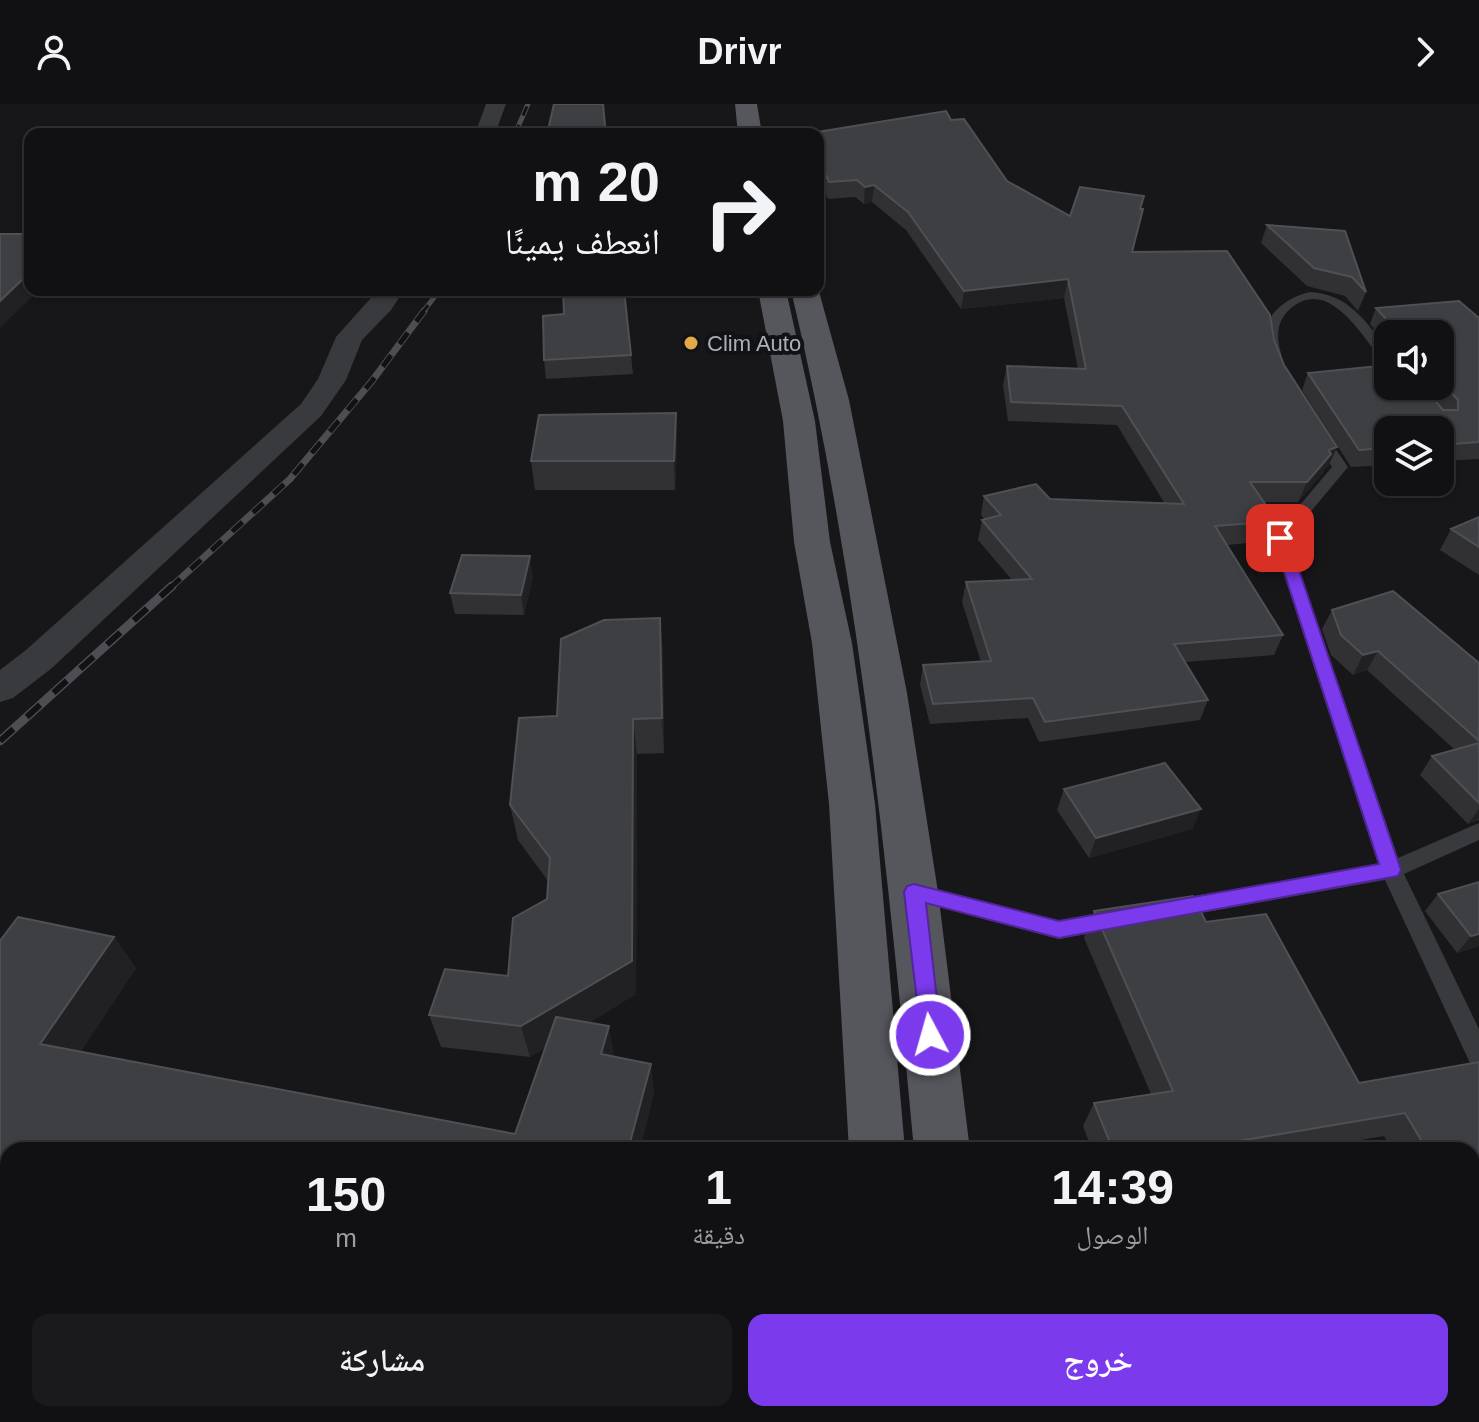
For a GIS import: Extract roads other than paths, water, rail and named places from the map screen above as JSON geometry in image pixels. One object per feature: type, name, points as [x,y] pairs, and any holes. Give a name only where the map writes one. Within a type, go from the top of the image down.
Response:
[{"type":"main road","points":[[746,104],[749,128]]},
{"type":"main road","points":[[773,296],[799,421],[812,542],[832,643],[852,804],[876,1142]]},
{"type":"main road","points":[[807,296],[833,400],[886,693],[914,892],[941,1142]]},
{"type":"street","points":[[487,128],[496,104]]},
{"type":"street","points":[[0,689],[39,659],[311,410],[332,380],[350,337],[387,296]]},
{"type":"lane","points":[[1285,378],[1272,351],[1273,320],[1288,301],[1311,292],[1339,302],[1374,343]]},
{"type":"lane","points":[[1306,414],[1340,467],[1280,538],[1391,870],[1479,1055]]},
{"type":"lane","points":[[914,892],[1059,930],[1391,870],[1479,831]]},
{"type":"railway","points":[[518,128],[528,104]]},
{"type":"railway","points":[[422,313],[435,296]]},
{"type":"railway","points":[[170,588],[290,479],[372,381],[424,311]]},
{"type":"railway","points":[[0,741],[172,586]]},
{"type":"place","name":"Clim Auto","points":[[691,343]]}]
